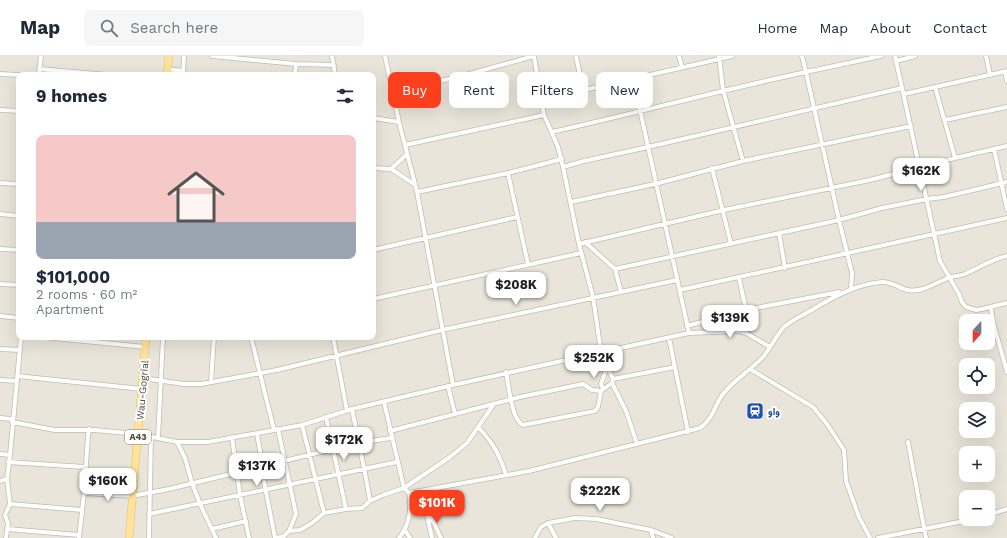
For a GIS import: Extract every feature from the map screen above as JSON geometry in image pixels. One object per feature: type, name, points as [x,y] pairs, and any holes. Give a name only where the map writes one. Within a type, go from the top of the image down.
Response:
[{"type":"main road","points":[[167,72],[169,56]]},
{"type":"main road","name":"Wau-Gogrial","points":[[130,538],[132,496],[146,340]]},
{"type":"street","points":[[41,56],[39,69],[74,72]]},
{"type":"street","points":[[183,72],[184,56]]},
{"type":"street","points":[[212,56],[296,64],[334,64]]},
{"type":"street","points":[[332,56],[335,72]]},
{"type":"street","points":[[385,56],[389,72]]},
{"type":"street","points":[[441,81],[534,56],[537,72]]},
{"type":"street","points":[[576,56],[579,72]]},
{"type":"street","points":[[679,56],[682,67]]},
{"type":"street","points":[[653,74],[719,57],[732,56]]},
{"type":"street","points":[[802,56],[852,273],[852,289]]},
{"type":"street","points":[[552,132],[641,112],[723,90],[881,56]]},
{"type":"street","points":[[916,56],[895,58],[940,261],[966,307],[976,310],[991,308],[1007,302]]},
{"type":"street","points":[[986,56],[990,75]]},
{"type":"street","points":[[719,57],[723,90],[743,160]]},
{"type":"street","points":[[295,72],[296,64]]},
{"type":"street","points":[[904,94],[1006,72],[1007,81]]},
{"type":"street","points":[[0,74],[16,76]]},
{"type":"street","points":[[936,87],[955,158]]},
{"type":"street","points":[[563,167],[902,88]]},
{"type":"street","points":[[945,120],[1007,107]]},
{"type":"street","points":[[396,108],[417,192],[436,286],[442,330],[453,385]]},
{"type":"street","points":[[543,108],[562,159],[578,244],[593,297],[600,352],[606,370],[609,370],[626,411],[637,444]]},
{"type":"street","points":[[640,108],[655,184],[689,333]]},
{"type":"street","points":[[0,114],[0,110],[16,111]]},
{"type":"street","points":[[405,145],[544,115]]},
{"type":"street","points":[[376,118],[399,122]]},
{"type":"street","points":[[571,202],[655,184],[743,160],[911,126]]},
{"type":"street","points":[[578,244],[724,210],[870,180],[1007,146]]},
{"type":"street","points":[[994,149],[1007,209]]},
{"type":"street","points":[[391,169],[407,154]]},
{"type":"street","points":[[417,192],[508,173],[562,159]]},
{"type":"street","points":[[376,168],[391,169],[415,184]]},
{"type":"street","points":[[712,168],[724,210],[731,244]]},
{"type":"street","points":[[508,173],[528,264]]},
{"type":"street","points":[[615,269],[779,234],[882,208],[944,197],[1007,182]]},
{"type":"street","points":[[0,183],[16,184]]},
{"type":"street","points":[[0,214],[16,216]]},
{"type":"street","points":[[376,249],[517,218]]},
{"type":"street","points":[[680,290],[1007,218]]},
{"type":"street","points":[[779,234],[785,268]]},
{"type":"street","points":[[585,242],[615,269],[620,292]]},
{"type":"street","points":[[0,249],[16,250]]},
{"type":"street","points":[[376,298],[581,253]]},
{"type":"street","points":[[409,493],[529,471],[700,428],[707,423],[722,395],[733,382],[750,369],[763,356],[783,328],[795,318],[810,311],[827,300],[852,289],[883,282],[907,291],[924,289],[1007,256]]},
{"type":"street","points":[[739,278],[746,310]]},
{"type":"street","points":[[142,378],[194,385],[211,382],[260,373],[442,330],[677,280]]},
{"type":"street","points":[[0,284],[16,285]]},
{"type":"street","points":[[688,326],[746,310],[846,291]]},
{"type":"street","points":[[991,308],[993,322],[1007,372]]},
{"type":"street","points":[[0,316],[16,318]]},
{"type":"street","points":[[0,418],[55,430],[90,430],[138,434],[177,442],[208,442],[257,434],[302,424],[352,409],[506,372],[689,333],[739,331],[746,333],[770,347]]},
{"type":"street","points":[[669,338],[688,432]]},
{"type":"street","points":[[6,538],[8,523],[2,515],[10,504],[8,462],[10,455],[12,420],[21,340]]},
{"type":"street","points":[[74,340],[145,347]]},
{"type":"street","points":[[158,438],[163,340]]},
{"type":"street","points":[[211,382],[214,340]]},
{"type":"street","points":[[252,340],[285,460],[296,514],[289,531],[284,536],[276,538],[261,466],[262,462],[257,434]]},
{"type":"street","points":[[334,340],[347,411]]},
{"type":"street","points":[[0,348],[20,350]]},
{"type":"street","points":[[390,431],[510,400],[582,384],[592,390],[602,390],[613,381],[675,366]]},
{"type":"street","points":[[750,369],[813,407],[828,424],[844,450],[846,481],[859,517],[870,538]]},
{"type":"street","points":[[506,372],[509,382],[510,400],[519,423],[521,425],[525,425],[595,411],[598,408],[602,390],[601,384],[606,370]]},
{"type":"street","points":[[17,376],[142,389]]},
{"type":"street","points":[[0,380],[17,381]]},
{"type":"street","points":[[448,386],[455,414]]},
{"type":"street","points":[[384,402],[391,438],[404,488],[409,493],[411,502],[406,530],[399,538]]},
{"type":"street","points":[[289,531],[300,530],[312,523],[324,513],[362,508],[370,501],[383,494],[404,488],[450,457],[466,442],[494,404]]},
{"type":"street","points":[[352,409],[358,443],[365,468],[370,501]]},
{"type":"street","points":[[326,417],[346,509]]},
{"type":"street","points":[[302,424],[324,513]]},
{"type":"street","points":[[478,427],[498,454],[506,476]]},
{"type":"street","points":[[7,529],[79,537],[88,436],[90,430]]},
{"type":"street","points":[[149,538],[151,437]]},
{"type":"street","points":[[232,438],[240,495],[249,538]]},
{"type":"street","points":[[84,493],[132,496],[192,484],[358,443],[391,438]]},
{"type":"street","points":[[177,442],[185,458],[192,484],[200,504],[216,538]]},
{"type":"street","points":[[908,442],[926,538]]},
{"type":"street","points":[[0,454],[10,455]]},
{"type":"street","points":[[8,462],[85,468]]},
{"type":"street","points":[[149,514],[397,462]]},
{"type":"street","points":[[0,481],[8,479]]},
{"type":"street","points":[[422,491],[432,538]]},
{"type":"street","points":[[10,504],[82,510]]},
{"type":"street","points":[[995,513],[1007,509]]},
{"type":"street","points":[[427,512],[441,538]]},
{"type":"street","points":[[535,538],[541,527],[548,523],[575,518],[596,519],[651,530],[672,538]]},
{"type":"street","points":[[212,529],[246,521]]},
{"type":"street","points":[[878,538],[959,522]]},
{"type":"street","points":[[548,523],[556,538]]},
{"type":"street","points":[[406,530],[410,538]]},
{"type":"street","points":[[651,530],[654,538]]},
{"type":"shaded area","points":[[0,56],[1007,56],[1007,538],[0,538]]},
{"type":"place","name":"واو","points":[[755,411]]}]
